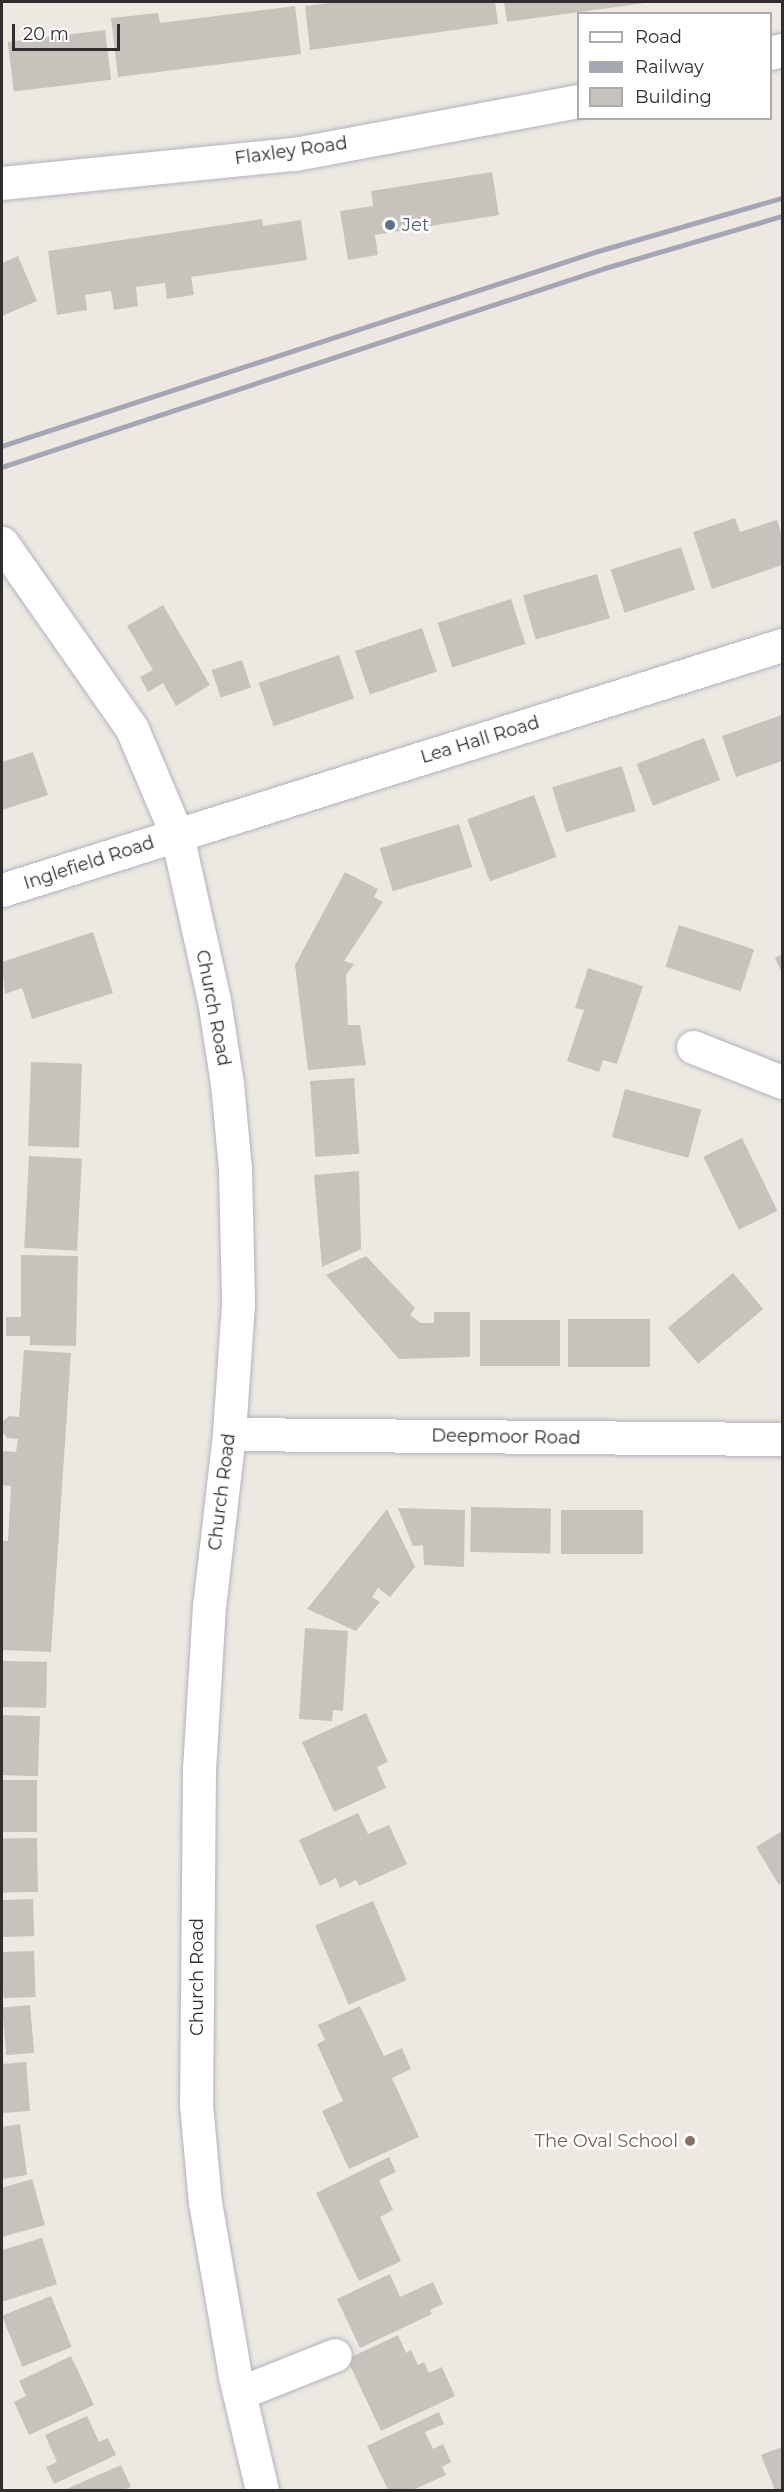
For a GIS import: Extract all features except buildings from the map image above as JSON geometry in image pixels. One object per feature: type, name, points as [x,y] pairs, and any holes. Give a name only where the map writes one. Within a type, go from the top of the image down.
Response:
[{"type":"street","name":"Flaxley Road","points":[[2,183],[295,154],[577,101]]},
{"type":"street","name":"Church Road","points":[[6,549],[132,729],[177,835],[214,1000],[230,1116],[238,1304],[229,1434],[209,1606],[199,1770],[196,2104],[205,2202],[239,2392],[262,2490]]},
{"type":"street","name":"Lea Hall Road","points":[[177,835],[783,645]]},
{"type":"street","name":"Inglefield Road","points":[[2,891],[177,835]]},
{"type":"street","points":[[693,1047],[783,1082]]},
{"type":"street","name":"Deepmoor Road","points":[[229,1434],[783,1439]]},
{"type":"street","points":[[239,2392],[335,2355]]},
{"type":"railway","points":[[2,446],[598,251],[782,198]]},
{"type":"railway","points":[[2,467],[605,268],[782,216]]},
{"type":"place","name":"Jet","points":[[390,225]]},
{"type":"place","name":"The Oval School","points":[[690,2141]]}]
